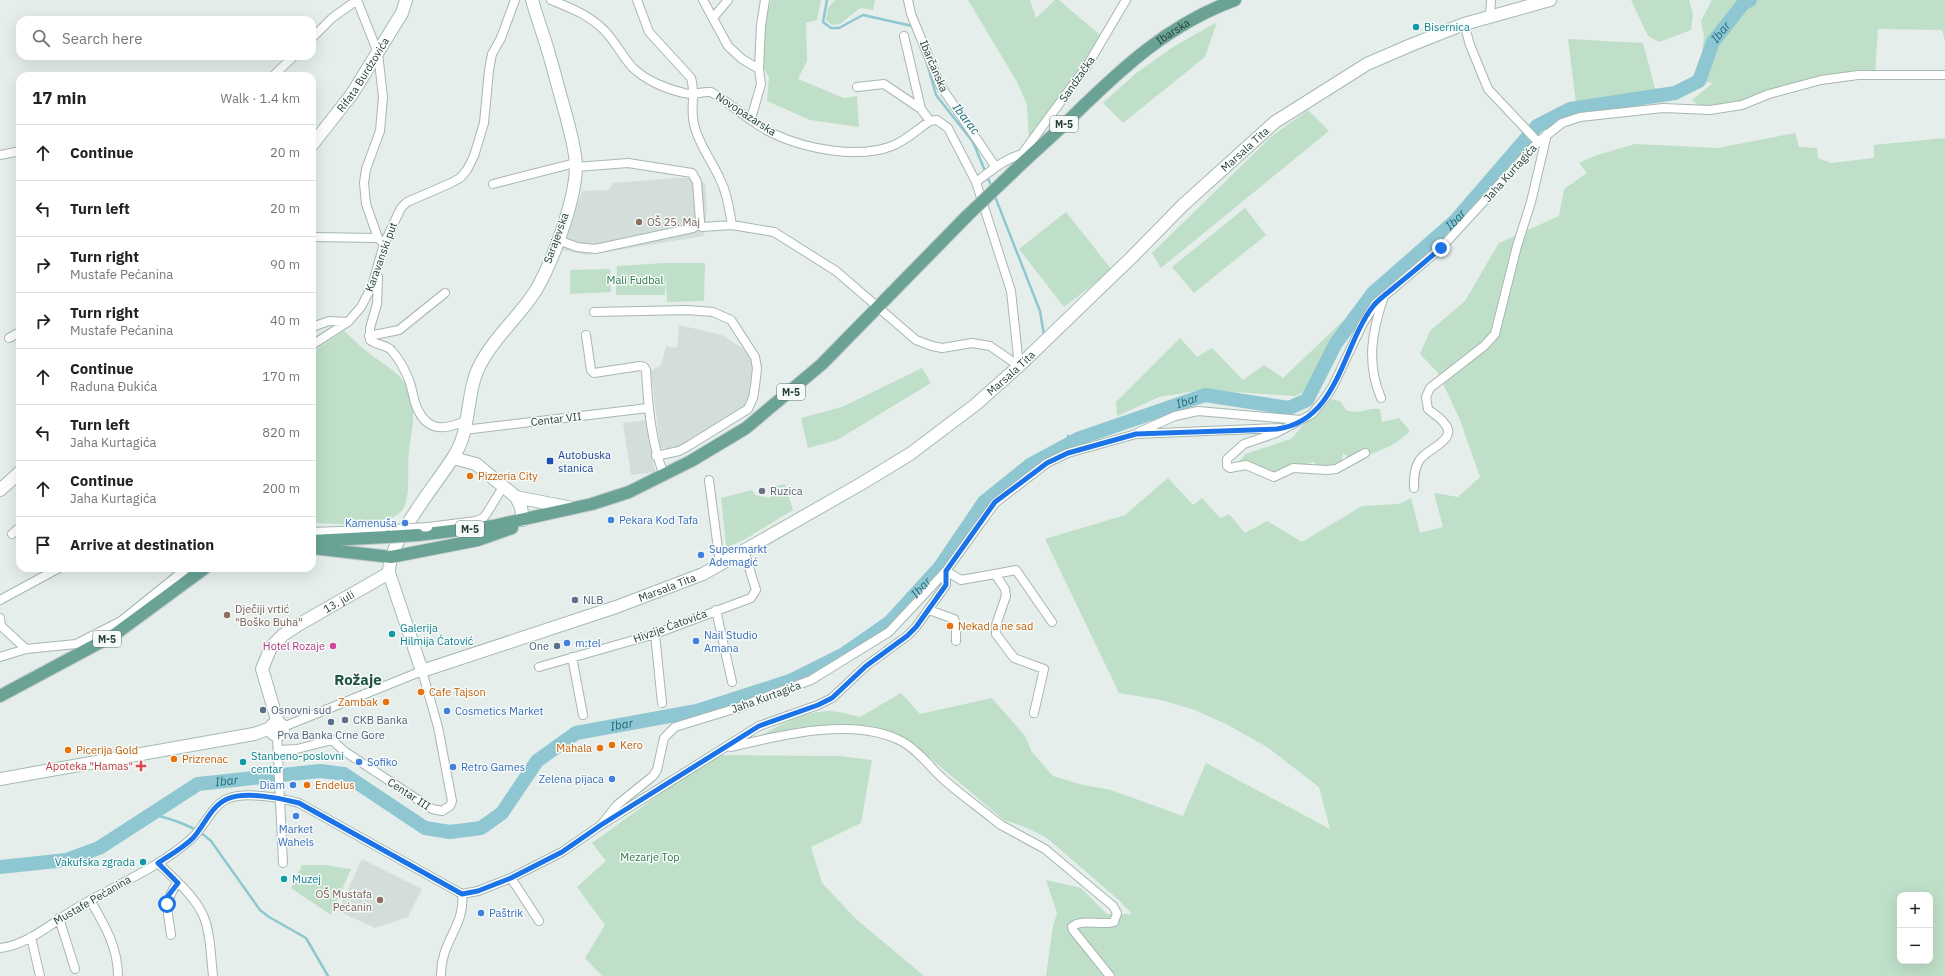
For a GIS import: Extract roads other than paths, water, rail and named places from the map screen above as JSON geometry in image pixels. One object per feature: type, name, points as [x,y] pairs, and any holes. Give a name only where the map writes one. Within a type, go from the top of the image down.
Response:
[{"type":"main road","name":"Ibarska","points":[[1024,156],[1117,73],[1160,38],[1196,17],[1235,0]]},
{"type":"main road","name":"M-5","points":[[316,541],[390,533],[418,535],[470,529],[522,520],[574,509],[623,494],[664,476],[746,428],[822,364],[966,216],[1011,174],[1024,156]]},
{"type":"main road","points":[[316,548],[391,557],[478,540],[503,532],[522,520]]},
{"type":"main road","name":"M-5","points":[[0,696],[114,635],[200,572]]},
{"type":"street","points":[[316,34],[332,18],[357,0],[378,53],[383,97],[380,131],[368,162],[364,183],[366,204],[378,238],[384,244]]},
{"type":"street","name":"Rifata Burdzovića","points":[[316,140],[352,94],[402,13],[406,0]]},
{"type":"street","name":"Karavanski put","points":[[316,342],[348,322],[368,295],[384,244],[401,208],[413,199],[460,178],[467,170],[474,156],[484,123],[492,54],[501,38],[515,0]]},
{"type":"street","name":"Sarajevska","points":[[391,557],[424,497],[453,458],[460,446],[474,379],[480,365],[487,352],[530,300],[537,288],[558,240],[574,184],[576,165],[574,146],[551,61],[532,0]]},
{"type":"street","name":"Novopazarska","points":[[551,0],[570,4],[589,17],[605,31],[632,67],[649,79],[666,88],[686,94],[694,94],[703,91],[711,92],[773,133],[788,140],[847,153],[874,151],[894,145],[930,121]]},
{"type":"street","points":[[637,0],[649,32],[691,78],[694,94],[692,106],[694,124],[698,138],[726,193],[732,225]]},
{"type":"street","points":[[703,0],[728,46],[742,59],[759,69]]},
{"type":"street","points":[[713,18],[728,0]]},
{"type":"street","points":[[751,119],[761,84],[759,69],[760,25],[765,0]]},
{"type":"street","name":"Ibarčanska","points":[[908,0],[911,14],[940,85],[992,169]]},
{"type":"street","name":"Sandzačka","points":[[1024,156],[1087,66],[1126,0]]},
{"type":"street","points":[[1490,16],[1492,0]]},
{"type":"street","name":"Marsala Tita","points":[[422,671],[616,607],[702,574],[910,454],[975,405],[1019,366],[1132,257],[1183,205],[1275,122],[1368,64],[1464,24],[1542,1]]},
{"type":"street","points":[[1464,24],[1470,46],[1488,89],[1536,139]]},
{"type":"street","points":[[904,36],[921,109]]},
{"type":"street","points":[[277,72],[290,60]]},
{"type":"street","name":"Jaha Kurtagića","points":[[601,825],[617,806],[653,776],[657,770],[664,738],[674,727],[758,700],[811,680],[889,632],[946,571],[995,502],[1047,463],[1068,453],[1136,434],[1176,416],[1198,411],[1301,420],[1312,414],[1326,397],[1339,375],[1362,325],[1374,304],[1441,248],[1536,139],[1547,134],[1562,123],[1580,117],[1663,108],[1717,109],[1742,105],[1769,94],[1821,80],[1858,76],[1945,75]]},
{"type":"street","points":[[857,87],[884,84],[921,109],[930,121],[937,120],[948,128],[979,180],[1011,290],[1019,366]]},
{"type":"street","points":[[1414,488],[1415,471],[1419,460],[1448,436],[1448,429],[1444,422],[1428,409],[1426,397],[1430,388],[1484,346],[1495,334],[1517,246],[1531,202],[1547,134]]},
{"type":"street","points":[[0,155],[16,152]]},
{"type":"street","points":[[979,180],[992,169],[1024,156]]},
{"type":"street","points":[[493,184],[576,165],[628,163],[692,173],[698,182],[700,210],[699,224],[694,228],[595,249],[577,247],[558,240]]},
{"type":"street","points":[[699,224],[702,227],[713,228],[732,225],[774,232],[836,271],[879,306],[916,340],[932,346],[950,348],[972,343],[990,346],[1019,366]]},
{"type":"street","points":[[316,237],[378,238]]},
{"type":"street","points":[[378,264],[377,304],[369,336],[399,330],[445,293]]},
{"type":"street","points":[[1381,398],[1376,384],[1372,345],[1376,322],[1384,296]]},
{"type":"street","points":[[594,312],[687,310],[713,312],[731,320],[755,357],[757,368],[754,398],[748,409],[690,446],[674,452],[656,456]]},
{"type":"street","points":[[316,326],[336,320],[348,322]]},
{"type":"street","points":[[9,338],[16,334]]},
{"type":"street","points":[[586,335],[591,370],[594,373],[640,366],[644,367],[646,370],[648,408],[656,456],[664,476]]},
{"type":"street","name":"Centar VII","points":[[369,336],[370,340],[375,344],[387,346],[393,352],[408,378],[418,410],[426,421],[435,427],[445,428],[648,408]]},
{"type":"street","points":[[1301,420],[1288,427],[1244,444],[1227,459],[1227,466],[1230,468],[1246,465],[1268,476],[1274,477],[1293,468],[1327,470],[1336,469],[1364,453]]},
{"type":"street","name":"Jaha Kurtagića","points":[[1136,434],[1288,427]]},
{"type":"street","points":[[453,458],[476,464],[516,497],[521,507],[522,520]]},
{"type":"street","points":[[0,490],[16,476]]},
{"type":"street","points":[[709,480],[720,564]]},
{"type":"street","points":[[316,532],[390,533],[476,521],[483,518],[503,487]]},
{"type":"street","points":[[516,497],[574,509]]},
{"type":"street","points":[[12,534],[16,530]]},
{"type":"street","name":"Hivzije Ćatovića","points":[[539,667],[655,634],[751,598],[756,592],[744,551]]},
{"type":"street","points":[[0,779],[277,730],[422,671],[389,573],[391,557]]},
{"type":"street","points":[[946,571],[961,580],[1016,570],[1052,622]]},
{"type":"street","name":"Jaha Kurtagića","points":[[462,894],[478,891],[511,878],[567,849],[601,825],[759,726],[818,705],[832,698],[866,666],[907,636],[929,610],[946,585],[946,571]]},
{"type":"street","points":[[1,598],[52,572]]},
{"type":"street","points":[[0,657],[26,649],[76,644],[121,621],[182,572]]},
{"type":"street","name":"13. juli","points":[[277,730],[262,669],[271,647],[283,635],[298,625],[389,573]]},
{"type":"street","points":[[996,574],[1005,589],[1006,596],[996,625],[996,634],[1014,658],[1044,669],[1034,713]]},
{"type":"street","points":[[716,610],[732,682]]},
{"type":"street","points":[[929,610],[954,619],[956,624],[956,641]]},
{"type":"street","points":[[0,624],[26,649]]},
{"type":"street","points":[[655,634],[662,704]]},
{"type":"street","points":[[572,657],[583,715]]},
{"type":"street","name":"Centar III","points":[[278,750],[297,749],[332,740],[344,751],[432,810],[442,811],[450,806],[452,801],[438,727],[422,671]]},
{"type":"street","points":[[724,748],[785,735],[841,729],[872,732],[902,742],[916,751],[941,777],[1001,825],[1045,849],[1113,906],[1116,913],[1114,922],[1108,924],[1080,923],[1072,927],[1072,930],[1110,976]]},
{"type":"street","points":[[277,730],[283,863]]},
{"type":"street","name":"Mustafe Pećanina","points":[[0,948],[18,944],[90,900],[158,863],[192,839],[218,805],[227,799],[237,796],[281,795],[299,803],[462,894]]},
{"type":"street","points":[[158,863],[178,883],[200,909],[207,924],[213,976]]},
{"type":"street","points":[[511,878],[539,921]]},
{"type":"street","points":[[171,935],[167,904],[168,896],[178,883]]},
{"type":"street","points":[[441,976],[443,954],[462,914],[462,894]]},
{"type":"street","points":[[90,900],[108,932],[114,948],[118,976]]},
{"type":"street","points":[[59,918],[76,969]]},
{"type":"street","points":[[31,936],[40,976]]},
{"type":"waterway","name":"Ibarac","points":[[827,0],[823,22],[831,28],[839,28],[863,15],[912,26],[913,28]]},
{"type":"waterway","name":"Ibar","points":[[0,867],[66,860],[99,848],[198,784],[320,771],[344,774],[425,828],[450,832],[481,828],[502,813],[537,761],[576,733],[697,711],[790,681],[844,654],[890,622],[940,567],[984,502],[1030,465],[1080,438],[1205,395],[1289,408],[1307,400],[1336,343],[1373,293],[1455,221],[1537,126],[1570,109],[1675,93],[1699,81],[1713,42],[1743,4],[1750,0]]},
{"type":"waterway","name":"Ibarac","points":[[927,63],[936,95],[973,142],[992,188]]},
{"type":"waterway","name":"Ibarac","points":[[994,194],[1040,311],[1044,335]]},
{"type":"waterway","name":"Ibarac","points":[[1068,436],[1072,442]]},
{"type":"waterway","points":[[151,814],[191,827],[211,841],[260,910],[269,917],[306,938],[328,976]]},
{"type":"place","name":"Bisernica","points":[[1416,27]]},
{"type":"place","name":"OŠ 25. Maj","points":[[639,222]]},
{"type":"place","name":"Autobuska stanica","points":[[550,461]]},
{"type":"place","name":"Pizzeria City","points":[[470,476]]},
{"type":"place","name":"Ruzica","points":[[762,491]]},
{"type":"place","name":"Pekara Kod Tafa","points":[[611,520]]},
{"type":"place","name":"Kamenuša","points":[[405,523]]},
{"type":"place","name":"Supermarkt Ademagić","points":[[701,555]]},
{"type":"place","name":"NLB","points":[[575,600]]},
{"type":"place","name":"Dječiji vrtić \"Boško Buha\"","points":[[227,615]]},
{"type":"place","name":"Nekad a ne sad","points":[[950,626]]},
{"type":"place","name":"Galerija Hilmija Ćatović","points":[[392,634]]},
{"type":"place","name":"Nail Studio Amana","points":[[696,641]]},
{"type":"place","name":"m:tel","points":[[567,643]]},
{"type":"place","name":"Hotel Rozaje","points":[[333,646]]},
{"type":"place","name":"One","points":[[557,646]]},
{"type":"place","name":"Cafe Tajson","points":[[421,692]]},
{"type":"place","name":"Zambak","points":[[386,702]]},
{"type":"place","name":"Osnovni sud","points":[[263,710]]},
{"type":"place","name":"Cosmetics Market","points":[[447,711]]},
{"type":"place","name":"CKB Banka","points":[[345,720]]},
{"type":"place","name":"Prva Banka Crne Gore","points":[[331,722]]},
{"type":"place","name":"Kero","points":[[612,745]]},
{"type":"place","name":"Mahala","points":[[600,748]]},
{"type":"place","name":"Picerija Gold","points":[[68,750]]},
{"type":"place","name":"Prizrenac","points":[[174,759]]},
{"type":"place","name":"Stanbeno-poslovni centar","points":[[243,762]]},
{"type":"place","name":"Sofiko","points":[[359,762]]},
{"type":"place","name":"Apoteka \"Hamas\"","points":[[141,766]]},
{"type":"place","name":"Retro Games","points":[[453,767]]},
{"type":"place","name":"Zelena pijaca","points":[[612,779]]},
{"type":"place","name":"Diam","points":[[293,785]]},
{"type":"place","name":"Endelus","points":[[307,785]]},
{"type":"place","name":"Market Wahels","points":[[296,816]]},
{"type":"place","name":"Vakufska zgrada","points":[[143,862]]},
{"type":"place","name":"Muzej","points":[[284,879]]},
{"type":"place","name":"OŠ Mustafa Pećanin","points":[[380,900]]},
{"type":"place","name":"Paštrik","points":[[481,913]]},
{"type":"district","name":"Rožaje","points":[[358,680]]},
{"type":"park label","name":"Mali Fudbal","points":[[635,280]]},
{"type":"park label","name":"Mezarje Top","points":[[650,857]]}]
